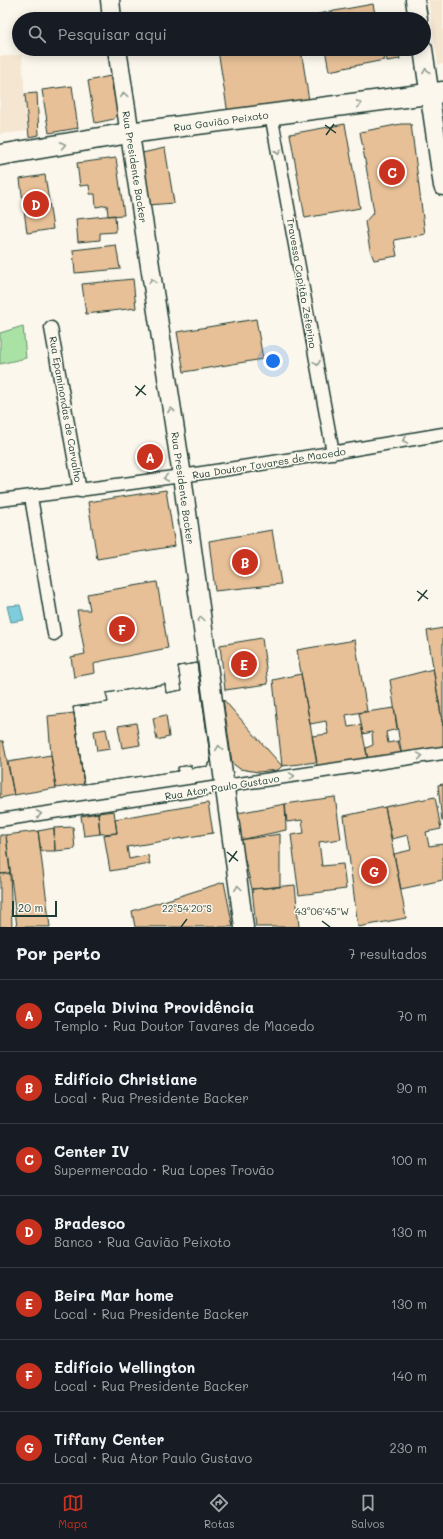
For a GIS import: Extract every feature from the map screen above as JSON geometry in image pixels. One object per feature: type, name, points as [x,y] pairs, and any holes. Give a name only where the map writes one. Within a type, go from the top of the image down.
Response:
[{"type":"main road","name":"Rua Gavião Peixoto","points":[[0,155],[129,133],[436,93]]},
{"type":"street","points":[[110,0],[111,12]]},
{"type":"street","points":[[415,0],[417,12]]},
{"type":"street","name":"Rua Presidente Backer","points":[[118,56],[182,476],[244,927]]},
{"type":"street","points":[[425,56],[436,93],[443,186]]},
{"type":"street","name":"Travessa Capitão Zeferino","points":[[271,114],[333,453]]},
{"type":"street","name":"Rua Epaminondas de Carvalho","points":[[52,328],[80,491]]},
{"type":"street","name":"Rua Doutor Tavares de Macedo","points":[[0,500],[80,491],[182,476],[333,453],[443,434]]},
{"type":"street","points":[[31,497],[54,634]]},
{"type":"street","name":"Rua Ator Paulo Gustavo","points":[[0,820],[443,753]]},
{"type":"shaded area","points":[[428,0],[443,0],[443,64],[438,65]]},
{"type":"shaded area","points":[[0,56],[22,56],[27,131],[0,134]]},
{"type":"green space","points":[[23,326],[26,358],[0,364],[0,333]]},
{"type":"water","points":[[20,605],[24,620],[11,622],[7,606]]},
{"type":"building","points":[[373,4],[375,12],[329,12]]},
{"type":"building","points":[[219,56],[302,56],[309,101],[228,114]]},
{"type":"building","points":[[326,56],[383,56],[384,60],[329,71]]},
{"type":"building","points":[[386,56],[399,56],[400,59],[387,61]]},
{"type":"building","points":[[110,76],[118,111],[114,119],[95,123],[88,81]]},
{"type":"building","points":[[72,86],[78,128],[49,133],[42,90]]},
{"type":"building","points":[[37,93],[39,135],[29,137],[25,94]]},
{"type":"building","points":[[345,124],[360,208],[305,218],[290,134]]},
{"type":"building","points":[[401,124],[411,124],[425,234],[394,240],[397,256],[374,260],[370,250],[365,222],[374,212],[360,132]]},
{"type":"building","points":[[165,148],[174,203],[148,205],[142,153]]},
{"type":"building","points":[[116,158],[124,215],[108,216],[107,205],[96,207],[95,194],[90,194],[89,185],[80,186],[77,163]]},
{"type":"building","points":[[45,175],[53,229],[27,233],[20,179]]},
{"type":"building","points":[[115,215],[116,232],[100,233],[100,240],[78,242],[76,219]]},
{"type":"building","points":[[116,245],[120,269],[75,273],[73,250]]},
{"type":"building","points":[[133,279],[136,308],[86,314],[82,284]]},
{"type":"building","points":[[256,319],[263,359],[184,372],[177,332]]},
{"type":"building","points":[[166,490],[175,546],[97,559],[88,502]]},
{"type":"building","points":[[272,530],[281,584],[215,591],[209,541]]},
{"type":"building","points":[[157,582],[168,648],[102,661],[94,664],[95,673],[74,677],[71,657],[85,654],[77,610],[90,610],[87,594]]},
{"type":"building","points":[[443,628],[443,726],[427,631]]},
{"type":"building","points":[[262,638],[268,684],[225,690],[220,645]]},
{"type":"building","points":[[355,640],[367,711],[346,715],[348,727],[361,725],[368,761],[318,771],[312,736],[328,734],[326,721],[310,724],[297,650]]},
{"type":"building","points":[[197,663],[211,762],[208,763],[208,766],[191,768],[191,765],[178,767],[178,771],[84,784],[73,707],[108,702],[106,693],[165,684],[166,693],[182,690],[178,666]],"holes":[[[166,715],[169,737],[157,740],[153,718]],[[136,723],[140,745],[122,748],[118,726]],[[106,729],[110,749],[97,751],[94,731]]]},
{"type":"building","points":[[197,663],[211,762],[208,763],[208,766],[191,768],[191,765],[178,767],[178,771],[84,784],[73,707],[108,702],[106,693],[165,684],[166,693],[182,690],[178,666]]},
{"type":"building","points":[[433,669],[443,726],[443,746],[402,757],[390,680]]},
{"type":"building","points":[[301,674],[317,762],[282,766],[273,680]]},
{"type":"building","points":[[223,699],[282,766],[278,770],[258,772],[240,769],[232,763]]},
{"type":"building","points":[[394,708],[397,729],[386,732],[388,743],[398,741],[402,757],[368,761],[366,748],[373,745],[372,732],[363,734],[359,713]]},
{"type":"building","points":[[74,713],[84,784],[56,788],[51,755],[48,716]]},
{"type":"building","points":[[0,741],[3,741],[14,795],[0,798]]},
{"type":"building","points":[[51,755],[56,788],[14,795],[8,762]]},
{"type":"building","points":[[443,784],[443,821],[442,821],[438,785]]},
{"type":"building","points":[[335,797],[341,839],[319,842],[322,866],[343,864],[346,889],[299,895],[291,835],[304,833],[302,820],[287,822],[285,804]]},
{"type":"building","points":[[435,797],[441,829],[426,832],[429,846],[443,844],[443,880],[401,889],[394,854],[411,850],[408,835],[392,839],[385,807]]},
{"type":"building","points":[[208,803],[213,833],[127,847],[129,859],[148,855],[150,864],[110,871],[104,835],[117,833],[115,819]]},
{"type":"building","points":[[285,804],[286,830],[240,840],[238,813]]},
{"type":"building","points":[[385,807],[406,918],[358,927],[344,816]]},
{"type":"building","points":[[114,811],[117,833],[100,834],[98,813]]},
{"type":"building","points":[[98,813],[100,834],[84,836],[81,816]]},
{"type":"building","points":[[73,827],[75,849],[55,851],[54,828]]},
{"type":"building","points":[[54,828],[55,851],[41,851],[38,831]]},
{"type":"building","points":[[38,831],[50,927],[17,927],[6,835]]},
{"type":"building","points":[[280,834],[280,887],[252,889],[240,840]]},
{"type":"building","points":[[0,835],[6,835],[10,873],[0,874]]},
{"type":"building","points":[[10,873],[12,927],[0,927],[0,874]]},
{"type":"building","points":[[224,882],[233,927],[135,927],[132,911]]},
{"type":"building","points":[[295,885],[299,927],[256,927],[252,889]]},
{"type":"place","name":"Center IV","points":[[392,172]]},
{"type":"place","name":"Bradesco","points":[[36,204]]},
{"type":"place","name":"Capela Divina Providência","points":[[150,457]]},
{"type":"place","name":"Edifício Christiane","points":[[245,562]]},
{"type":"place","name":"Edifício Wellington","points":[[122,629]]},
{"type":"place","name":"Beira Mar home","points":[[244,664]]},
{"type":"place","name":"Tiffany Center","points":[[374,871]]}]
